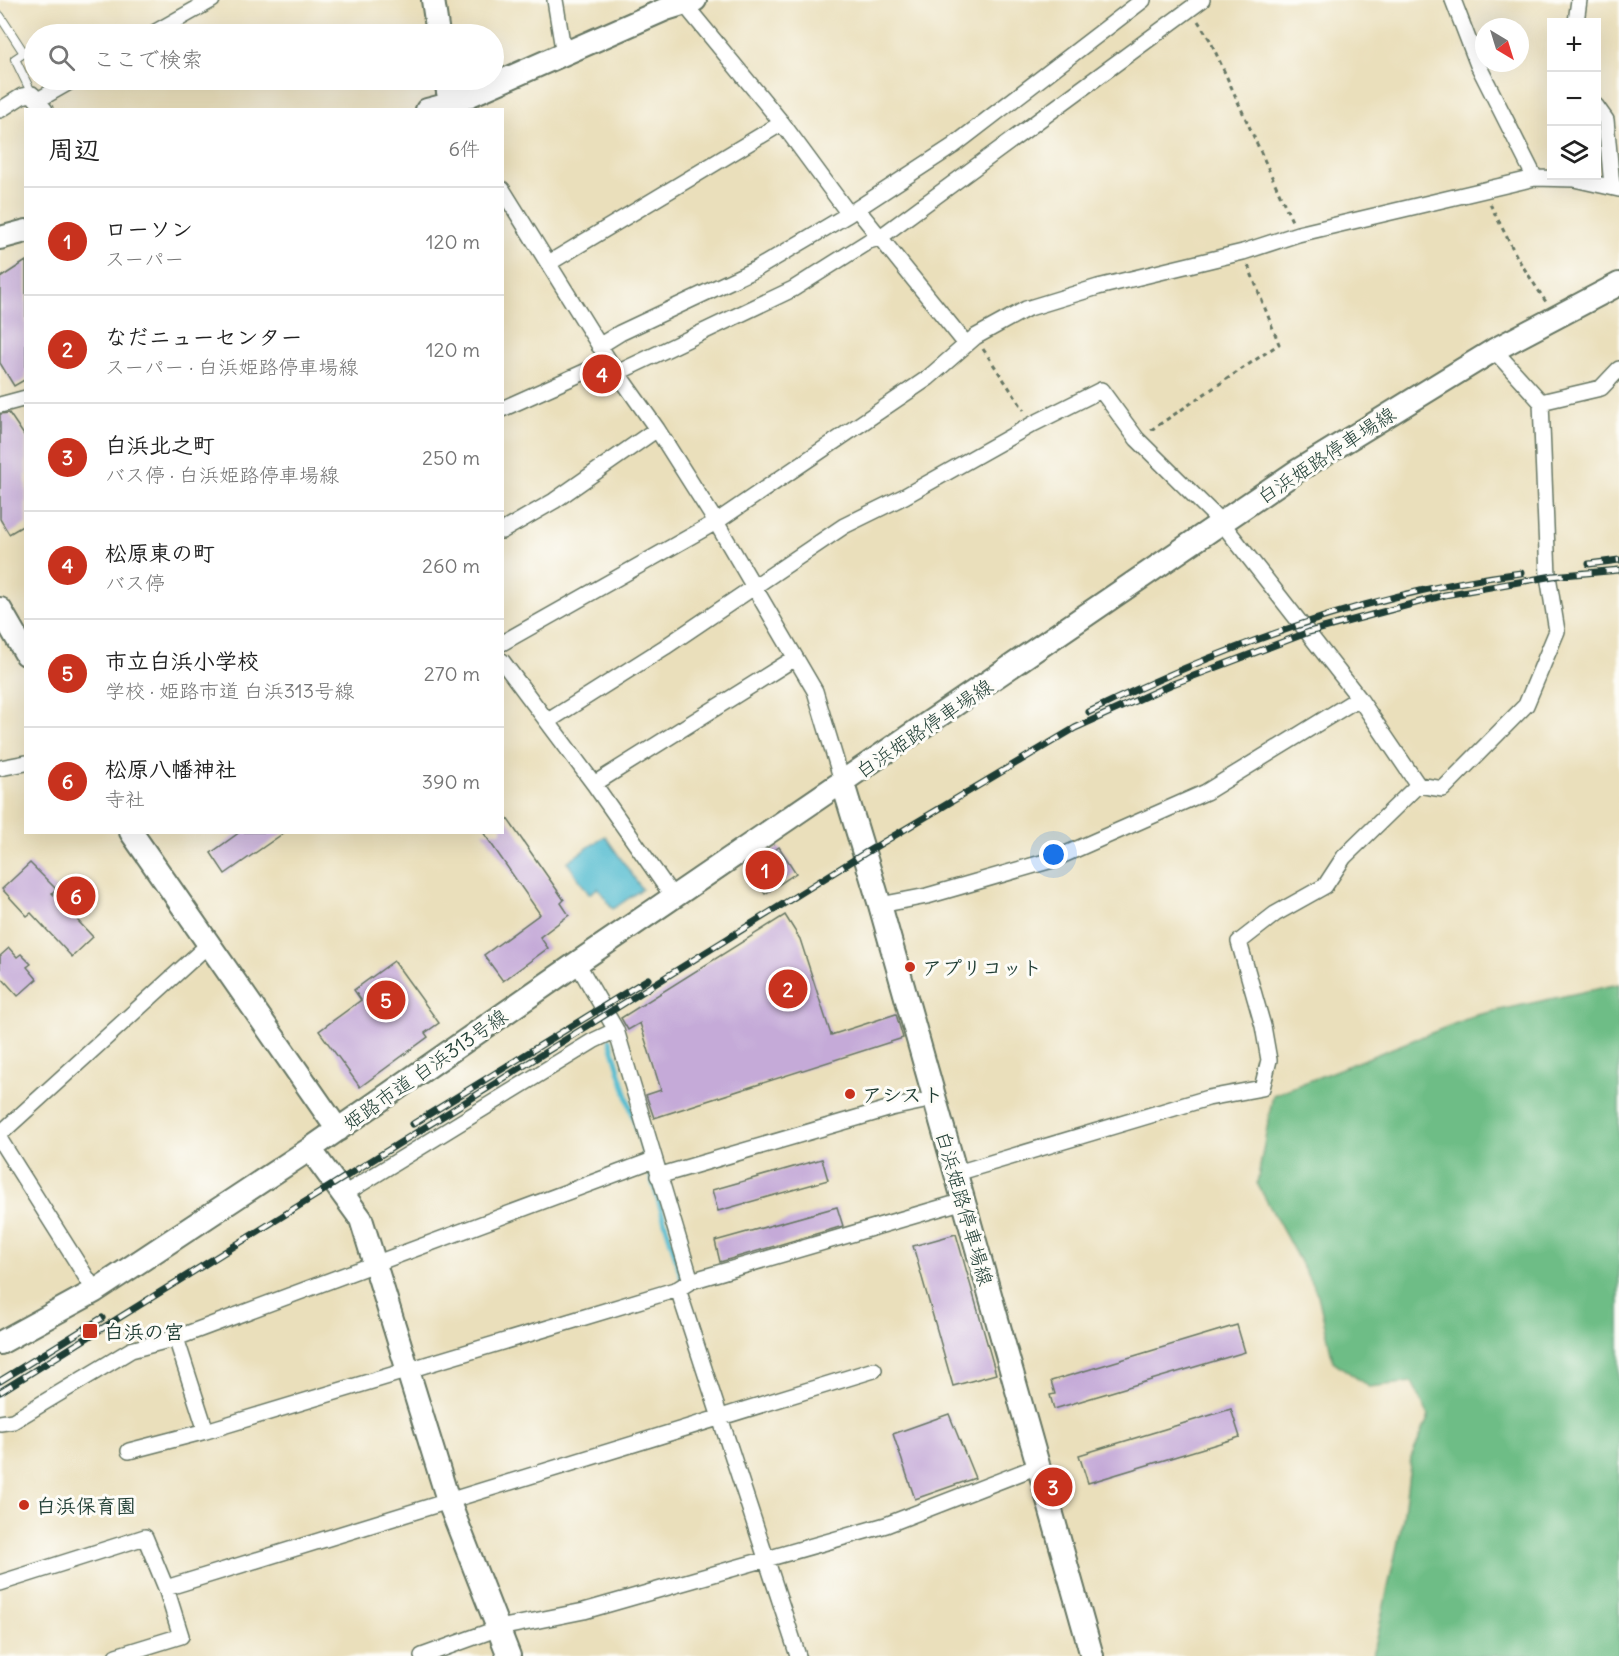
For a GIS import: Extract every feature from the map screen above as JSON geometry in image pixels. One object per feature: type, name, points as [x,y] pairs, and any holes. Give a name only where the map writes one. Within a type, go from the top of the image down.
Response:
[{"type":"street","points":[[170,24],[212,0]]},
{"type":"street","points":[[433,0],[437,24]]},
{"type":"street","points":[[555,0],[564,55]]},
{"type":"street","points":[[599,345],[756,269],[853,212],[953,146],[1143,0]]},
{"type":"street","points":[[1453,0],[1478,65],[1535,178]]},
{"type":"street","points":[[1577,18],[1579,0]]},
{"type":"street","points":[[504,83],[678,3],[782,123],[853,212],[971,340]]},
{"type":"street","points":[[504,408],[613,367],[793,289],[868,241],[879,238],[1192,3]]},
{"type":"street","points":[[0,110],[22,96],[38,101],[56,90]]},
{"type":"street","points":[[448,90],[452,107],[489,90]]},
{"type":"street","points":[[504,643],[716,522],[928,378],[971,340],[1026,309],[1098,287],[1243,252],[1298,234],[1535,178],[1574,179],[1615,187],[1606,120],[1601,113]]},
{"type":"street","points":[[549,263],[782,123]]},
{"type":"street","points":[[504,192],[613,367],[657,429],[716,522],[815,691],[843,784]]},
{"type":"street","points":[[0,238],[24,232]]},
{"type":"street","name":"白浜姫路停車場線","points":[[1092,1656],[957,1173],[843,784],[1297,471],[1494,350],[1619,284]]},
{"type":"street","points":[[548,721],[665,647],[844,526],[905,496],[1033,424],[1101,390],[1137,439],[1222,523],[1359,698],[1419,785],[1443,789],[1526,705],[1557,631],[1548,576],[1541,402],[1494,350]]},
{"type":"street","points":[[1541,402],[1601,388],[1619,369]]},
{"type":"street","points":[[0,405],[24,399]]},
{"type":"street","points":[[504,530],[554,501],[657,429]]},
{"type":"street","points":[[0,609],[23,642]]},
{"type":"street","points":[[594,783],[795,658]]},
{"type":"street","points":[[504,664],[594,783],[673,897]]},
{"type":"street","points":[[880,905],[927,896],[1052,860],[1206,792],[1359,698]]},
{"type":"street","points":[[0,768],[8,764],[24,763]]},
{"type":"street","name":"姫路市道 白浜313号線","points":[[0,1343],[95,1291],[310,1149],[673,897],[843,784]]},
{"type":"street","points":[[957,1173],[1208,1098],[1262,1088],[1269,1060],[1263,1026],[1239,942],[1275,914],[1325,886],[1344,857],[1419,785]]},
{"type":"street","points":[[132,834],[338,1130]]},
{"type":"street","points":[[0,1134],[209,944]]},
{"type":"street","points":[[577,963],[616,1030],[658,1176],[719,1418],[798,1656]]},
{"type":"street","points":[[344,1194],[593,1041],[616,1030]]},
{"type":"street","points":[[658,1176],[891,1108],[934,1099]]},
{"type":"street","points":[[0,1140],[95,1291]]},
{"type":"street","points":[[310,1149],[361,1219],[448,1500],[508,1656]]},
{"type":"street","points":[[0,1423],[13,1421],[131,1350],[176,1338],[653,1160]]},
{"type":"street","points":[[129,1451],[206,1431],[964,1201]]},
{"type":"street","points":[[176,1338],[206,1431]]},
{"type":"street","points":[[166,1588],[874,1370]]},
{"type":"street","points":[[422,1656],[499,1628],[584,1611],[886,1525],[1038,1466]]},
{"type":"street","points":[[0,1583],[146,1537],[166,1588],[181,1636],[116,1656]]},
{"type":"lane","points":[[0,16],[24,53],[15,59],[24,75]]},
{"type":"path","points":[[1192,3],[1298,234]]},
{"type":"path","points":[[1483,190],[1518,259],[1555,316]]},
{"type":"path","points":[[1137,439],[1279,344],[1243,252]]},
{"type":"path","points":[[971,340],[1033,424]]},
{"type":"green space","points":[[1619,984],[1619,1656],[1373,1656],[1403,1519],[1411,1458],[1429,1416],[1412,1382],[1369,1387],[1333,1361],[1318,1295],[1257,1183],[1273,1095],[1477,1015]]},
{"type":"water","points":[[605,836],[642,889],[613,909],[598,888],[589,894],[567,862]]},
{"type":"building","points":[[24,262],[24,380],[14,386],[0,363],[0,278]]},
{"type":"building","points":[[9,413],[24,435],[24,525],[9,534],[0,519],[0,414]]},
{"type":"building","points":[[504,814],[564,900],[561,903],[569,915],[540,937],[548,948],[503,981],[484,955],[540,914],[484,834],[504,834]]},
{"type":"building","points":[[237,834],[282,834],[225,874],[211,853]]},
{"type":"building","points":[[779,847],[796,873],[765,894],[748,868]]},
{"type":"building","points":[[30,863],[56,889],[52,893],[93,937],[72,957],[31,913],[27,916],[2,889]]},
{"type":"building","points":[[785,915],[800,939],[831,1035],[896,1014],[903,1038],[654,1118],[646,1095],[661,1090],[640,1023],[628,1030],[621,1018]]},
{"type":"building","points":[[9,948],[17,957],[21,954],[31,964],[27,967],[37,979],[18,996],[0,976],[0,956]]},
{"type":"building","points":[[394,961],[439,1023],[425,1033],[428,1037],[360,1087],[319,1031],[361,1000],[354,990]]},
{"type":"building","points":[[822,1159],[828,1180],[718,1211],[712,1190]]},
{"type":"building","points":[[837,1207],[843,1226],[720,1262],[715,1241]]},
{"type":"building","points":[[956,1234],[996,1374],[953,1386],[913,1246]]},
{"type":"building","points":[[1237,1325],[1245,1352],[1054,1409],[1050,1395],[1055,1394],[1051,1381]]},
{"type":"building","points":[[1231,1409],[1240,1437],[1088,1483],[1079,1455]]},
{"type":"building","points":[[949,1414],[975,1478],[915,1499],[893,1434]]},
{"type":"waterway","points":[[610,1040],[683,1282]]},
{"type":"railway","points":[[1589,564],[1619,560]]},
{"type":"railway","points":[[0,1392],[865,853],[1075,728],[1170,685],[1309,632],[1445,595],[1553,576],[1619,570]]},
{"type":"railway","points":[[1089,712],[1192,665],[1299,625],[1409,593],[1521,573]]},
{"type":"railway","points":[[413,1124],[648,979]]},
{"type":"railway","points":[[0,1381],[102,1318]]},
{"type":"place","name":"松原東の町","points":[[602,374]]},
{"type":"place","name":"ローソン","points":[[765,870]]},
{"type":"place","name":"松原八幡神社","points":[[76,896]]},
{"type":"place","name":"アプリコット","points":[[910,967]]},
{"type":"place","name":"なだニューセンター","points":[[788,989]]},
{"type":"place","name":"市立白浜小学校","points":[[386,1000]]},
{"type":"place","name":"アシスト","points":[[850,1094]]},
{"type":"place","name":"白浜の宮","points":[[90,1331]]},
{"type":"place","name":"白浜北之町","points":[[1053,1487]]},
{"type":"place","name":"白浜保育園","points":[[24,1505]]}]
